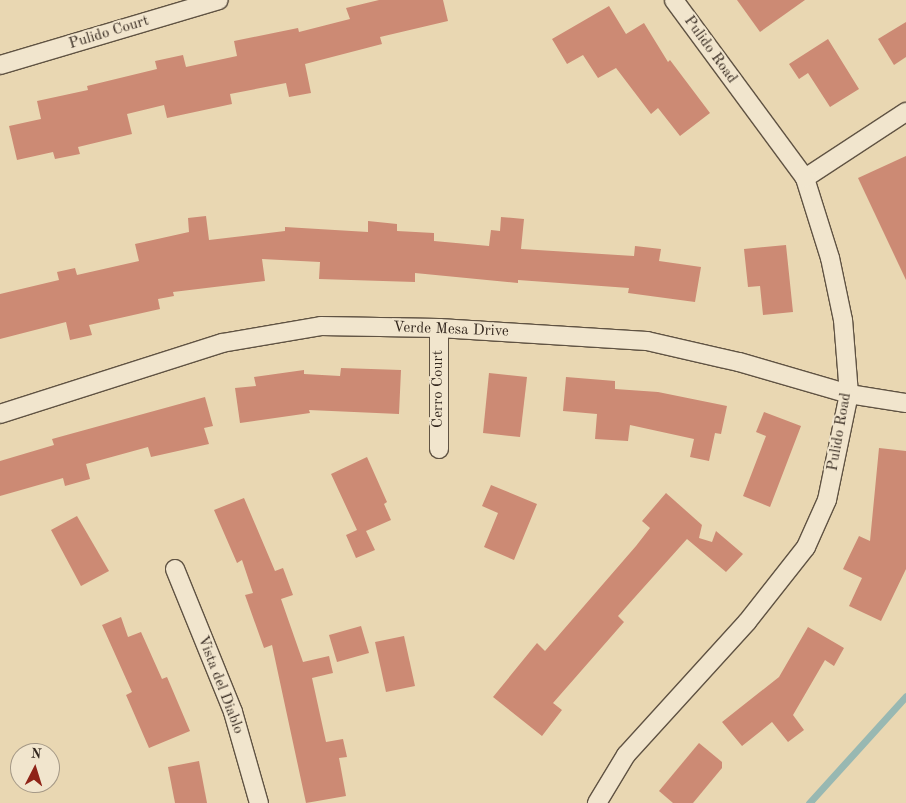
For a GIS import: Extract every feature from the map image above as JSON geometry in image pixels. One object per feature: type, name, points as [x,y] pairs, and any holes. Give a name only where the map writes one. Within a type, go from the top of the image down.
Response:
[{"type":"street","name":"Pulido Court","points":[[0,66],[219,0]]},
{"type":"street","name":"Pulido Road","points":[[597,803],[626,755],[747,622],[806,547],[827,500],[849,394],[843,320],[830,258],[805,178],[674,0]]},
{"type":"street","points":[[805,178],[906,112]]},
{"type":"street","name":"Verde Mesa Drive","points":[[0,414],[222,343],[268,333],[321,326],[439,328],[647,341],[739,362],[849,394],[906,403]]},
{"type":"street","name":"Cerro Court","points":[[439,328],[439,450]]},
{"type":"street","name":"Vista del Diablo","points":[[175,570],[233,712],[259,803]]},
{"type":"building","points":[[379,0],[443,0],[448,21],[380,37],[382,44],[305,64],[311,93],[289,97],[286,83],[230,94],[232,104],[167,118],[164,105],[127,114],[132,134],[78,147],[80,154],[55,159],[53,152],[17,160],[9,126],[41,119],[37,101],[88,90],[87,86],[157,69],[155,61],[183,55],[186,67],[237,56],[234,41],[298,28],[299,32],[350,19],[346,8]]},
{"type":"building","points":[[737,0],[805,0],[760,32]]},
{"type":"building","points":[[609,6],[626,34],[644,23],[668,62],[670,60],[710,113],[680,136],[658,108],[651,114],[616,68],[598,78],[583,55],[567,64],[552,39]]},
{"type":"building","points":[[906,22],[906,57],[894,65],[878,39]]},
{"type":"building","points":[[828,39],[859,89],[830,107],[808,73],[799,79],[789,64]]},
{"type":"building","points":[[906,156],[906,280],[858,178]]},
{"type":"building","points":[[206,216],[209,240],[285,231],[285,227],[368,232],[368,221],[397,224],[397,231],[434,233],[434,241],[489,246],[491,230],[500,231],[501,217],[524,219],[521,249],[634,256],[635,246],[661,249],[659,261],[701,267],[695,302],[628,293],[629,288],[518,280],[518,283],[415,273],[415,282],[319,279],[320,262],[262,259],[265,281],[173,292],[174,296],[158,299],[160,309],[89,325],[92,335],[70,340],[66,322],[0,339],[0,294],[59,280],[57,272],[75,268],[77,275],[139,261],[135,244],[189,232],[188,218]]},
{"type":"building","points":[[786,245],[793,312],[763,315],[760,286],[748,287],[744,249]]},
{"type":"building","points":[[341,368],[401,370],[399,414],[309,410],[310,413],[240,423],[235,388],[256,386],[254,377],[304,370],[304,374],[340,376]]},
{"type":"building","points":[[489,373],[527,377],[520,437],[483,433]]},
{"type":"building","points":[[566,377],[615,381],[615,389],[658,392],[727,406],[721,434],[715,433],[709,461],[690,457],[694,439],[630,425],[628,441],[595,439],[597,414],[563,411]]},
{"type":"building","points":[[205,397],[213,426],[204,428],[209,444],[151,457],[148,447],[86,464],[90,479],[65,486],[63,478],[0,496],[0,461],[54,445],[52,439]]},
{"type":"building","points":[[764,412],[801,426],[770,507],[743,496],[766,436],[756,432]]},
{"type":"building","points":[[879,448],[906,451],[906,569],[881,621],[849,606],[862,578],[843,569],[859,536],[870,541]]},
{"type":"building","points":[[367,457],[387,502],[384,504],[391,520],[366,531],[375,550],[356,558],[346,535],[357,530],[331,474]]},
{"type":"building","points":[[491,485],[537,504],[514,560],[484,547],[498,513],[482,506]]},
{"type":"building","points":[[666,493],[702,525],[699,538],[712,542],[716,531],[743,554],[726,572],[687,539],[618,616],[624,622],[553,703],[562,710],[542,736],[493,697],[537,643],[545,651],[636,546],[650,528],[642,521]]},
{"type":"building","points":[[244,498],[275,571],[283,568],[293,595],[281,599],[303,662],[329,656],[333,673],[312,678],[326,742],[343,739],[347,757],[339,758],[346,796],[306,803],[272,645],[264,648],[245,595],[253,593],[242,560],[237,563],[214,510]]},
{"type":"building","points":[[77,516],[109,571],[81,586],[51,530]]},
{"type":"building","points":[[121,617],[128,637],[141,632],[162,679],[167,677],[190,731],[149,748],[126,695],[132,692],[102,625]]},
{"type":"building","points":[[361,626],[369,653],[337,662],[329,635]]},
{"type":"building","points":[[808,627],[844,648],[834,666],[825,660],[793,715],[804,730],[788,742],[772,722],[742,746],[722,722],[779,677]]},
{"type":"building","points":[[404,636],[415,686],[386,692],[375,642]]},
{"type":"building","points":[[699,743],[722,762],[722,768],[693,803],[673,803],[659,791]]},
{"type":"building","points":[[199,761],[207,803],[175,803],[168,767]]},
{"type":"waterway","points":[[809,803],[906,696]]}]
